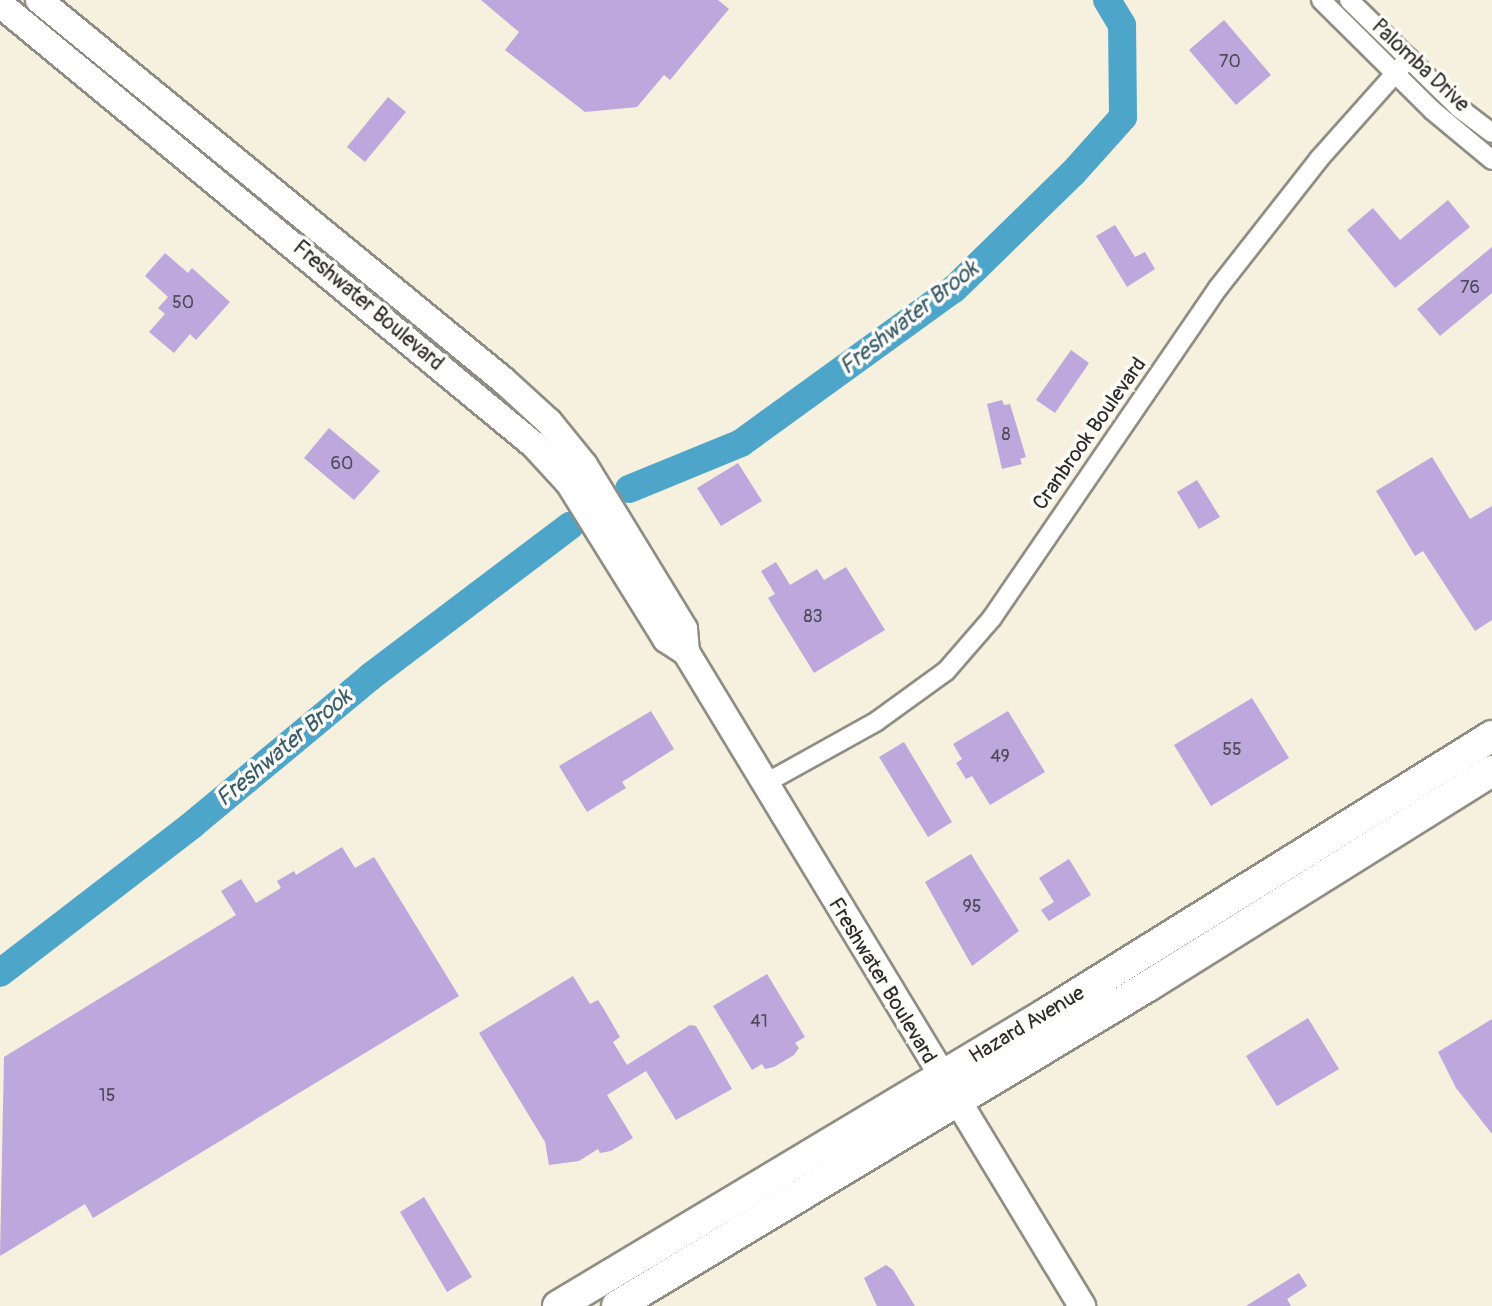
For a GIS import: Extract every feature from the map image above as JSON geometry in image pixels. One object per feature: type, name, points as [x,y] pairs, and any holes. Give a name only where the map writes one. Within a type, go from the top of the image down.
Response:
[{"type":"main road","name":"Hazard Avenue","points":[[564,1305],[940,1077],[1492,736]]},
{"type":"main road","name":"Hazard Avenue","points":[[617,1306],[1336,871],[1492,771]]},
{"type":"main road","points":[[1336,871],[1348,839],[1371,812]]},
{"type":"street","name":"Freshwater Boulevard","points":[[39,0],[373,273],[549,422],[584,465],[684,629],[686,652],[764,784],[940,1077],[1082,1306]]},
{"type":"street","name":"Palomba Drive","points":[[1321,0],[1394,74],[1492,160]]},
{"type":"street","name":"Palomba Drive","points":[[1349,0],[1492,133]]},
{"type":"street","name":"Freshwater Boulevard","points":[[0,4],[495,410],[569,483],[666,639],[686,652]]},
{"type":"street","name":"Cranbrook Boulevard","points":[[764,784],[877,721],[946,671],[992,618],[1218,288],[1319,159],[1409,58]]},
{"type":"street","points":[[355,293],[373,273]]},
{"type":"building","points":[[481,0],[718,0],[729,9],[670,80],[664,75],[637,107],[585,112],[505,50],[519,32]]},
{"type":"building","points":[[1224,20],[1271,75],[1236,105],[1189,50]]},
{"type":"building","points":[[388,97],[406,112],[365,162],[347,147]]},
{"type":"building","points":[[1448,200],[1470,227],[1395,288],[1347,230],[1373,208],[1400,240]]},
{"type":"building","points":[[1115,225],[1135,257],[1145,252],[1155,269],[1127,287],[1096,236]]},
{"type":"building","points":[[1492,247],[1492,293],[1440,336],[1417,309]]},
{"type":"building","points":[[165,253],[188,273],[192,268],[230,302],[196,340],[190,334],[174,353],[149,332],[165,314],[158,308],[168,297],[145,276]]},
{"type":"building","points":[[1071,350],[1089,363],[1055,413],[1036,400]]},
{"type":"building","points":[[1002,400],[1004,405],[1010,404],[1026,457],[1020,459],[1022,464],[1002,469],[987,404]]},
{"type":"building","points":[[329,428],[380,471],[354,500],[304,458]]},
{"type":"building","points":[[1432,457],[1470,519],[1492,506],[1492,620],[1475,631],[1423,551],[1415,556],[1376,491]]},
{"type":"building","points":[[738,463],[762,501],[721,526],[697,488]]},
{"type":"building","points":[[1197,480],[1220,517],[1199,529],[1177,492]]},
{"type":"building","points":[[776,562],[790,585],[817,569],[824,580],[846,567],[885,630],[814,673],[768,598],[775,594],[761,571]]},
{"type":"building","points":[[1252,698],[1289,758],[1211,806],[1174,745]]},
{"type":"building","points":[[651,711],[674,749],[622,782],[626,788],[587,812],[559,766]]},
{"type":"building","points":[[1008,711],[1045,772],[990,805],[972,776],[966,779],[956,763],[962,759],[953,744]]},
{"type":"building","points":[[904,742],[952,822],[928,837],[879,757]]},
{"type":"building","points":[[342,847],[355,868],[374,857],[459,996],[93,1218],[85,1204],[0,1256],[4,1057],[236,915],[221,891],[241,879],[256,903],[281,888],[277,881],[294,871],[296,875]]},
{"type":"building","points":[[971,854],[1019,931],[972,966],[925,882]]},
{"type":"building","points":[[1069,859],[1091,895],[1049,921],[1041,910],[1054,902],[1039,878]]},
{"type":"building","points":[[767,974],[805,1037],[795,1043],[799,1048],[794,1055],[774,1067],[765,1069],[762,1064],[752,1070],[713,1006]]},
{"type":"building","points":[[573,976],[590,1004],[598,1000],[605,1011],[620,1037],[613,1042],[627,1065],[690,1025],[696,1026],[732,1089],[676,1120],[646,1071],[607,1095],[633,1138],[611,1151],[600,1153],[598,1149],[579,1161],[549,1165],[545,1142],[479,1033]]},
{"type":"building","points":[[1308,1018],[1339,1069],[1277,1106],[1246,1056]]},
{"type":"building","points":[[1492,1019],[1492,1134],[1456,1088],[1438,1052]]},
{"type":"building","points":[[424,1197],[472,1277],[447,1292],[400,1212]]},
{"type":"building","points":[[886,1265],[893,1270],[915,1306],[877,1306],[864,1278]]},
{"type":"building","points":[[1299,1273],[1307,1286],[1287,1299],[1291,1306],[1246,1306]]},
{"type":"waterway","name":"Freshwater Brook","points":[[629,489],[741,443],[954,289],[1073,173],[1123,117],[1122,25],[1107,0]]},
{"type":"waterway","name":"Freshwater Brook","points":[[0,973],[192,825],[370,677],[570,526]]}]
